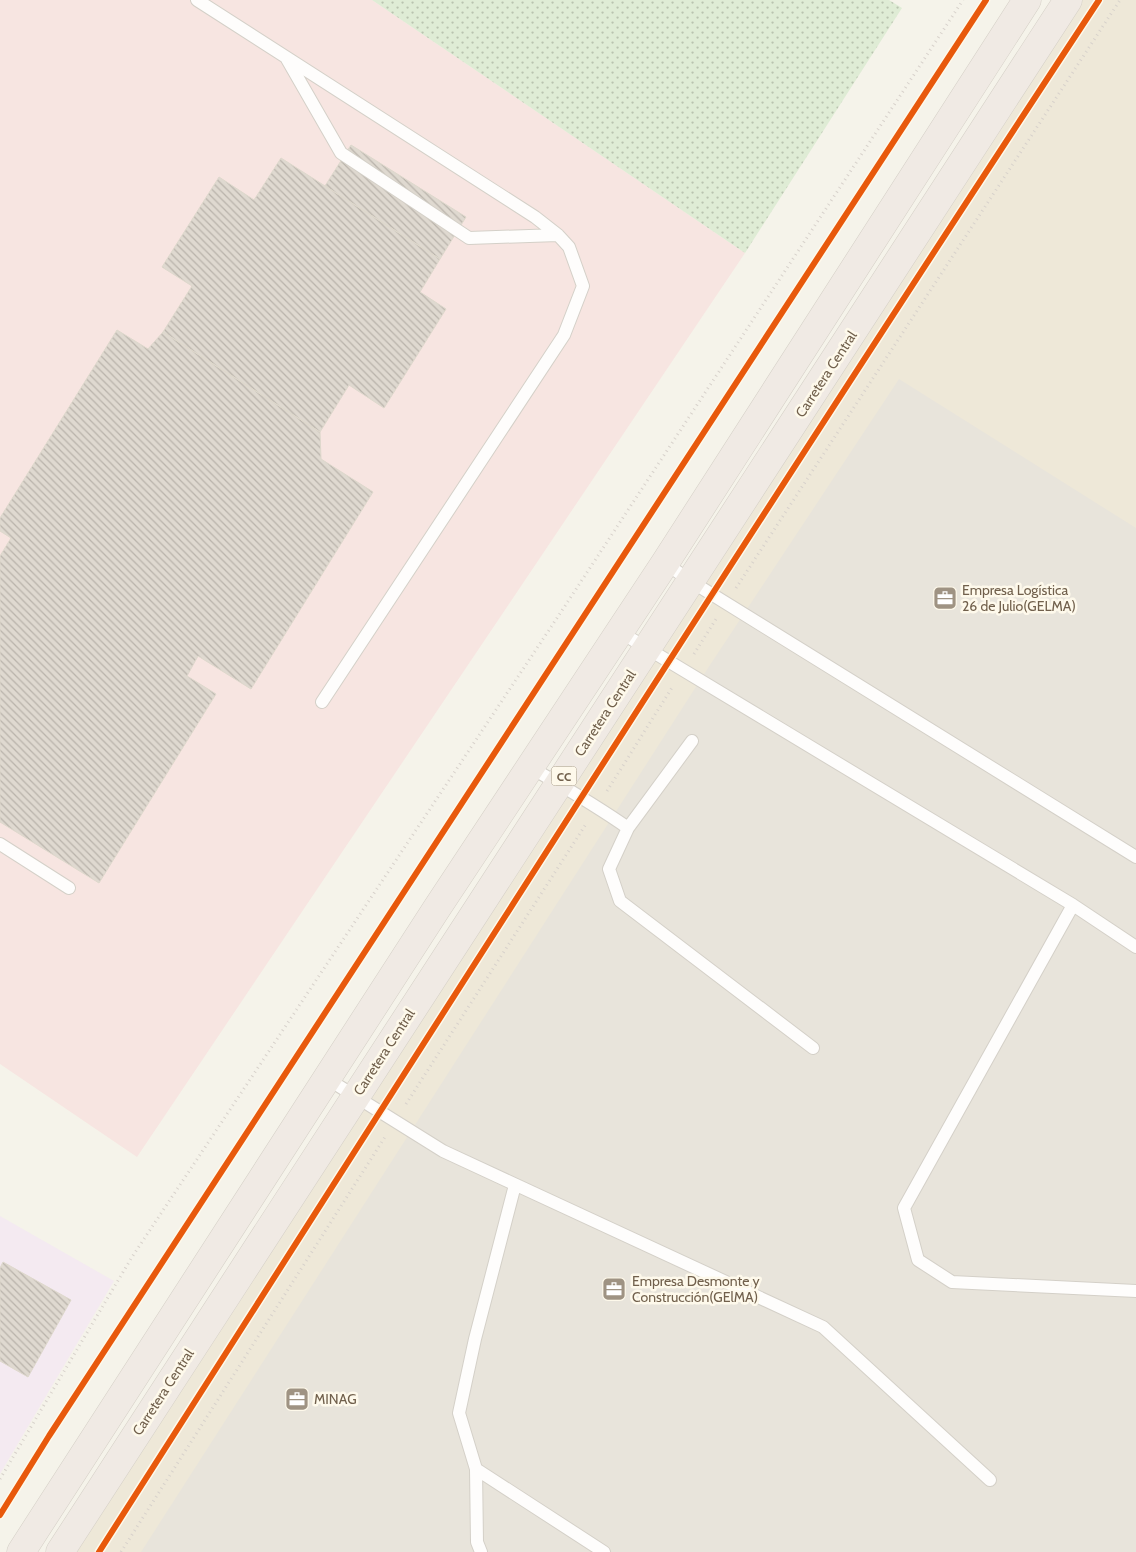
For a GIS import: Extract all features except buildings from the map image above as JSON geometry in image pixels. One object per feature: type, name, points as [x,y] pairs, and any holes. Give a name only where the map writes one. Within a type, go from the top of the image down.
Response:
[{"type":"highway","name":"CC","points":[[21,1552],[326,1078],[665,563],[1027,0]]},
{"type":"highway","name":"Carretera Central","points":[[60,1552],[692,582],[1068,0]]},
{"type":"lane","points":[[197,0],[535,218],[558,235],[569,247],[583,286],[564,335],[322,702]]},
{"type":"lane","points":[[286,57],[341,152],[469,238],[558,235]]},
{"type":"lane","points":[[665,563],[692,582],[1136,858]]},
{"type":"lane","points":[[620,632],[1072,905],[1136,947]]},
{"type":"lane","points":[[692,741],[628,828],[609,869],[620,901],[813,1048]]},
{"type":"lane","points":[[530,767],[628,828]]},
{"type":"lane","points":[[0,844],[69,888]]},
{"type":"lane","points":[[1072,905],[904,1208],[918,1260],[952,1282],[1136,1291]]},
{"type":"lane","points":[[326,1078],[443,1152],[823,1327],[990,1480]]},
{"type":"lane","points":[[481,1552],[477,1542],[476,1469],[459,1413],[475,1339],[515,1185]]},
{"type":"lane","points":[[476,1469],[604,1552]]},
{"type":"path","points":[[0,1479],[132,1257],[561,612],[964,0]]},
{"type":"path","points":[[121,1552],[726,603],[1120,0]]},
{"type":"shaded area","points":[[0,0],[372,0],[745,253],[137,1157],[0,1064]]},
{"type":"shaded area","points":[[1068,0],[1136,0],[1136,1552],[60,1552]]},
{"type":"shaded area","points":[[899,379],[1136,528],[1136,1552],[141,1552],[708,668]]},
{"type":"shaded area","points":[[0,1216],[114,1281],[0,1474]]},
{"type":"green space","points":[[372,0],[889,0],[902,8],[745,253]]},
{"type":"cycle path","points":[[0,1515],[49,1436],[986,0]]},
{"type":"cycle path","points":[[99,1552],[721,580],[1099,0]]},
{"type":"place","name":"Empresa Logística 26 de Julio(GELMA)","points":[[945,598]]},
{"type":"place","name":"Empresa Desmonte y Construcción(GElMA)","points":[[614,1289]]},
{"type":"place","name":"MINAG","points":[[297,1399]]}]
